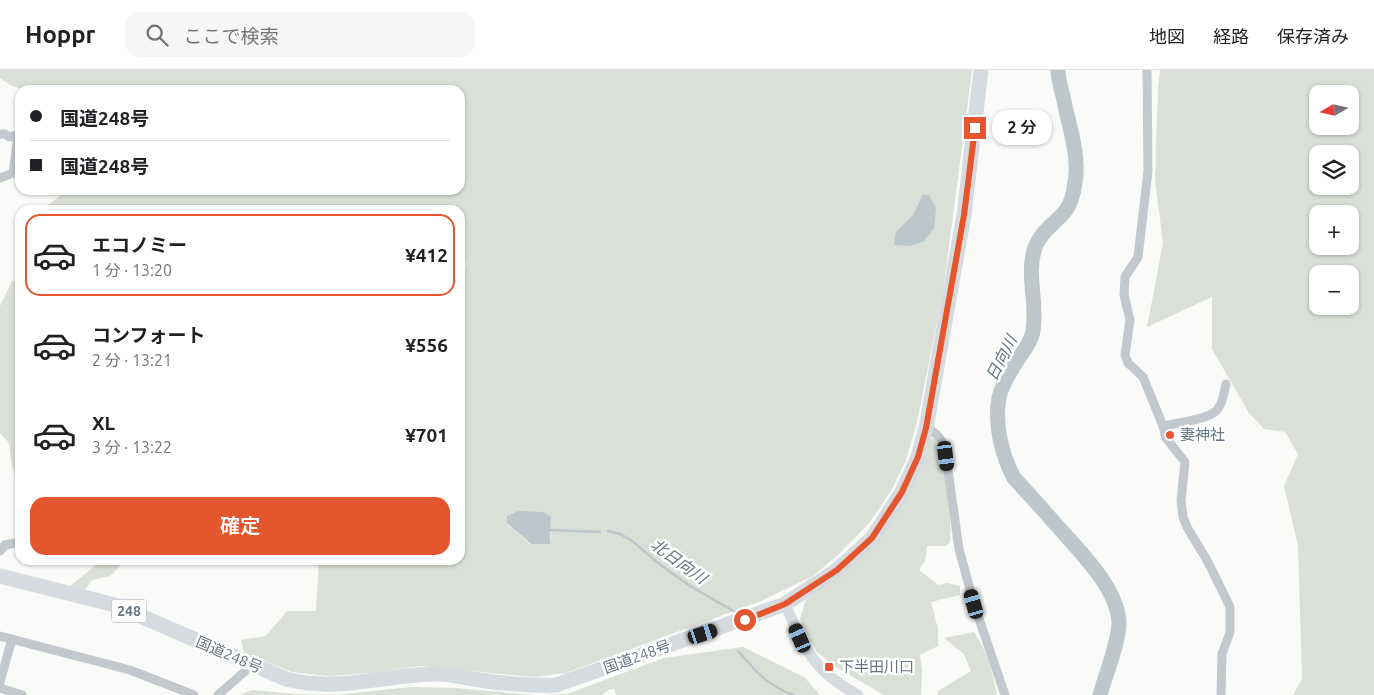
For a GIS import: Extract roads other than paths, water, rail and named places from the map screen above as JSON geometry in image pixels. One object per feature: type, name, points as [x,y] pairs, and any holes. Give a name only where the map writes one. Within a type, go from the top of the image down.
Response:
[{"type":"highway","name":"国道248号","points":[[0,576],[115,605],[252,666],[304,684],[324,686],[351,684],[408,675],[440,674],[509,684],[556,685],[785,604],[837,570],[872,538],[902,492],[918,457],[926,428],[964,215],[982,70]]},
{"type":"main road","points":[[785,604],[800,638],[812,659],[826,674],[858,695]]},
{"type":"street","points":[[1148,70],[1148,171],[1138,257],[1125,278],[1124,295],[1130,320],[1125,355],[1128,364],[1143,377],[1166,438],[1185,462],[1181,502],[1183,517],[1230,607],[1230,632],[1222,654],[1221,695]]},
{"type":"street","points":[[0,134],[5,134],[8,137],[15,136]]},
{"type":"street","points":[[0,178],[13,173],[15,158]]},
{"type":"street","points":[[1163,426],[1206,417],[1216,412],[1222,402],[1226,384]]},
{"type":"street","points":[[926,428],[936,432],[943,441],[959,549],[974,604],[1005,695]]},
{"type":"street","points":[[0,551],[5,546],[15,543]]},
{"type":"street","points":[[0,636],[130,670],[194,695]]},
{"type":"street","points":[[0,682],[12,639]]},
{"type":"street","points":[[218,695],[252,666]]},
{"type":"street","points":[[0,688],[22,695]]},
{"type":"waterway","name":"日向川","points":[[1058,70],[1075,150],[1076,172],[1074,189],[1066,210],[1046,230],[1036,245],[1032,266],[1033,331],[1028,344],[1010,372],[1002,389],[999,398],[998,429],[1006,460],[1014,478],[1097,572],[1117,608],[1119,629],[1100,695]]},
{"type":"waterway","name":"北日向川","points":[[551,530],[600,532]]},
{"type":"waterway","name":"北日向川","points":[[608,531],[620,534],[631,540],[658,563],[690,586],[735,612]]},
{"type":"waterway","name":"北日向川","points":[[739,652],[763,678],[794,695]]},
{"type":"place","name":"妻神社","points":[[1170,435]]},
{"type":"place","name":"下半田川口","points":[[829,667]]}]
